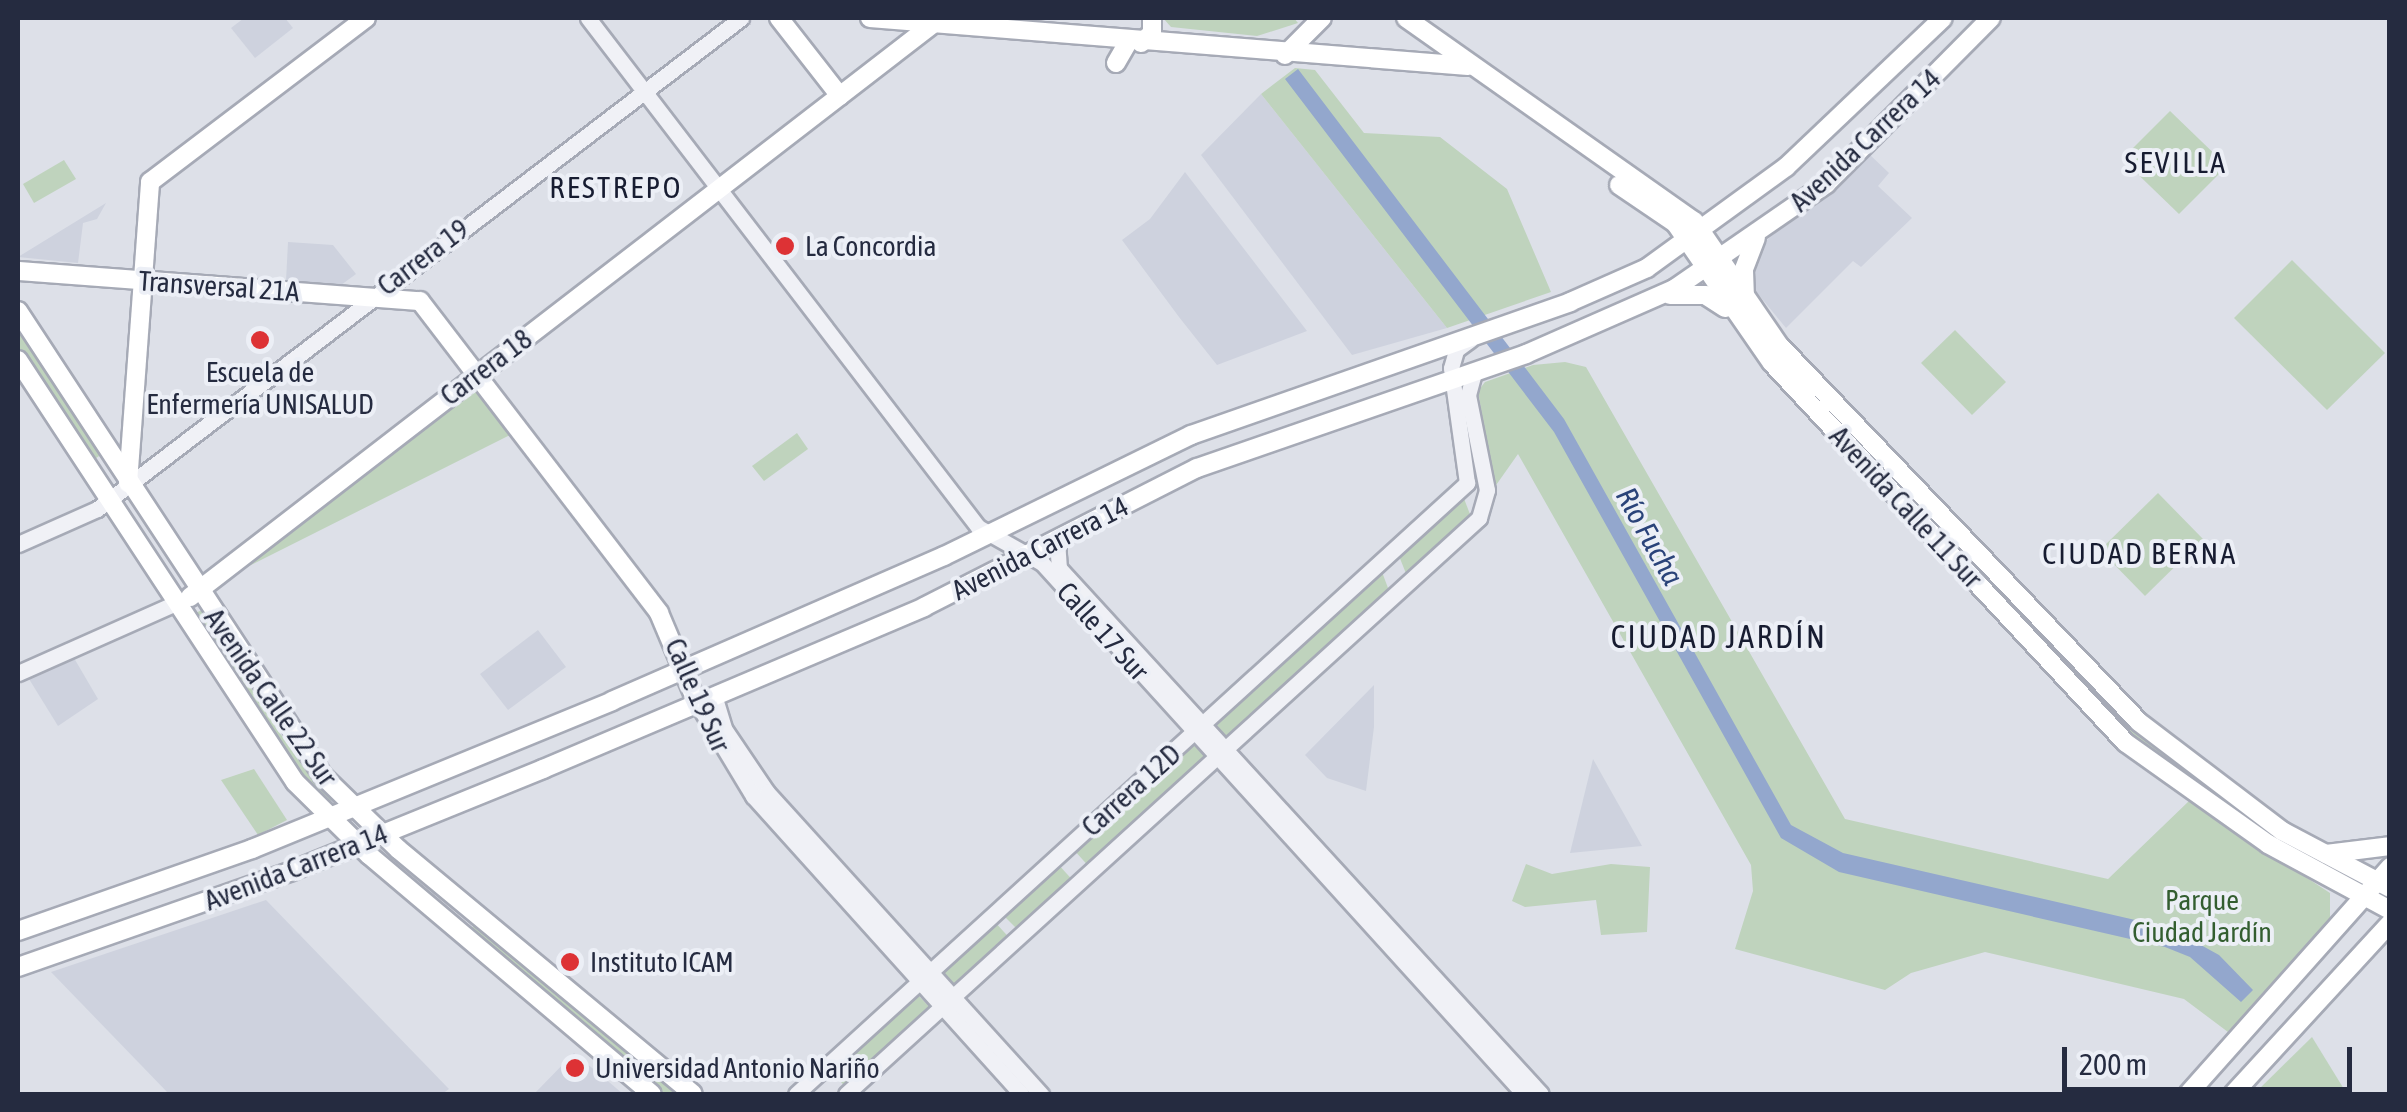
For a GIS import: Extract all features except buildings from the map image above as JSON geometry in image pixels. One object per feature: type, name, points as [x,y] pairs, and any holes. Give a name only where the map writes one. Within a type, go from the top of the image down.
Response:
[{"type":"main road","points":[[128,484],[150,182],[366,18]]},
{"type":"main road","points":[[779,18],[840,96]]},
{"type":"main road","points":[[870,18],[1461,68]]},
{"type":"main road","points":[[1116,63],[1135,42],[1152,32],[1152,18]]},
{"type":"main road","points":[[1285,55],[1322,18]]},
{"type":"main road","name":"Avenida Calle 11 Sur","points":[[1406,18],[1461,68],[1695,237],[1743,325],[2126,743],[2268,844],[2390,910]]},
{"type":"main road","name":"Avenida Carrera 14","points":[[18,931],[293,833],[688,669],[990,534],[1191,436],[1570,302],[1695,237],[1805,150],[1942,18]]},
{"type":"main road","name":"Avenida Carrera 14","points":[[18,968],[358,845],[706,699],[1028,555],[1217,459],[1526,354],[1660,296],[1714,267],[1842,170],[1990,18]]},
{"type":"main road","name":"Carrera 18","points":[[174,604],[199,594],[477,374],[933,24]]},
{"type":"main road","points":[[1745,300],[1744,269],[1756,237]]},
{"type":"main road","name":"Avenida Calle 11 Sur","points":[[1714,267],[1779,346],[2110,696],[2208,779],[2323,854],[2385,878]]},
{"type":"main road","name":"Transversal 21A","points":[[18,271],[420,301]]},
{"type":"main road","points":[[1660,296],[1705,295],[1743,325]]},
{"type":"main road","name":"Calle 19 Sur","points":[[420,301],[649,598],[706,699]]},
{"type":"main road","name":"Avenida Calle 22 Sur","points":[[18,310],[293,737],[383,834],[693,1094]]},
{"type":"main road","name":"Avenida Calle 22 Sur","points":[[18,360],[174,604],[295,782],[358,845],[652,1094]]},
{"type":"main road","points":[[293,833],[304,815],[295,782]]},
{"type":"main road","points":[[2323,854],[2390,846]]},
{"type":"main road","points":[[2326,877],[2340,902],[2336,926]]},
{"type":"main road","points":[[2188,1094],[2362,895],[2385,878]]},
{"type":"main road","points":[[2233,1094],[2390,923]]},
{"type":"street","name":"Calle 17 Sur","points":[[588,18],[990,534],[1028,555],[1200,727]]},
{"type":"street","name":"Carrera 19","points":[[18,544],[108,500],[741,18]]},
{"type":"street","points":[[1152,18],[1174,46]]},
{"type":"street","name":"Calle 19 Sur","points":[[400,274],[420,301]]},
{"type":"street","points":[[1452,378],[1456,350],[1474,335]]},
{"type":"street","name":"Carrera 12D","points":[[846,1094],[1479,518],[1488,496],[1468,394],[1474,372]]},
{"type":"street","name":"Carrera 12D","points":[[796,1094],[1464,486],[1469,470],[1452,378]]},
{"type":"street","name":"Calle 17 Sur","points":[[1057,540],[1059,568],[1200,727],[1540,1094]]},
{"type":"street","name":"Carrera 18","points":[[18,673],[174,604]]},
{"type":"street","name":"Calle 19 Sur","points":[[706,699],[753,796],[925,978],[1021,1094]]},
{"type":"street","name":"Calle 17 Sur","points":[[1224,753],[1524,1094]]},
{"type":"street","name":"Calle 19 Sur","points":[[948,1004],[1041,1094]]},
{"type":"shaded area","points":[[244,18],[285,18],[293,28],[255,58],[231,28]]},
{"type":"shaded area","points":[[1261,94],[1447,328],[1352,355],[1201,155]]},
{"type":"shaded area","points":[[1868,153],[1889,173],[1878,186],[1912,218],[1861,267],[1853,261],[1786,328],[1754,289],[1751,271],[1760,246]]},
{"type":"shaded area","points":[[1185,172],[1307,331],[1217,365],[1179,317],[1122,240],[1150,219]]},
{"type":"shaded area","points":[[106,203],[97,219],[83,223],[78,263],[18,257]]},
{"type":"shaded area","points":[[288,242],[333,245],[356,274],[341,285],[286,281]]},
{"type":"shaded area","points":[[538,630],[566,667],[508,710],[480,674]]},
{"type":"shaded area","points":[[74,658],[98,699],[58,726],[29,679]]},
{"type":"shaded area","points":[[1374,685],[1374,727],[1366,791],[1327,778],[1305,755]]},
{"type":"shaded area","points":[[1593,759],[1642,846],[1570,853]]},
{"type":"shaded area","points":[[266,900],[449,1089],[442,1094],[169,1094],[51,972]]},
{"type":"shaded area","name":"Universidad Antonio Nariño","points":[[574,1053],[609,1082],[623,1094],[534,1094]]},
{"type":"green space","points":[[1163,18],[1294,18],[1298,23],[1257,36],[1171,27]]},
{"type":"green space","points":[[1295,68],[1315,70],[1364,133],[1440,137],[1507,189],[1551,292],[1447,328],[1261,94]]},
{"type":"green space","points":[[2170,111],[2227,166],[2179,214],[2122,159]]},
{"type":"green space","points":[[64,160],[76,179],[34,203],[23,184]]},
{"type":"green space","points":[[2292,260],[2385,353],[2327,410],[2234,318]]},
{"type":"green space","points":[[18,324],[102,454],[92,461],[18,346]]},
{"type":"green space","points":[[1955,330],[2006,382],[1972,415],[1921,363]]},
{"type":"green space","name":"Parque Ciudad Jardín","points":[[1565,362],[1586,367],[1845,819],[2108,879],[2189,801],[2330,893],[2330,920],[2228,1032],[2184,999],[1985,952],[1911,973],[1885,990],[1735,949],[1753,891],[1751,865],[1518,454],[1494,488],[1478,391],[1485,382],[1533,365]]},
{"type":"green space","points":[[476,386],[512,434],[219,581]]},
{"type":"green space","points":[[797,433],[808,449],[764,481],[752,466]]},
{"type":"green space","points":[[2158,493],[2203,539],[2145,596],[2100,550]]},
{"type":"green space","points":[[1463,496],[1473,522],[1409,581],[1399,556]]},
{"type":"green space","points":[[1979,566],[2159,747],[2352,875],[2349,880],[2303,859],[2151,758],[1971,573]]},
{"type":"green space","points":[[1382,572],[1391,596],[1227,742],[1215,726]]},
{"type":"green space","points":[[202,610],[278,731],[333,799],[327,803],[277,743],[191,615]]},
{"type":"green space","points":[[1194,744],[1211,763],[1091,869],[1074,850]]},
{"type":"green space","points":[[254,769],[287,820],[258,835],[221,780]]},
{"type":"green space","points":[[1057,863],[1077,885],[1023,935],[1002,914]]},
{"type":"green space","points":[[1526,864],[1552,874],[1611,864],[1650,867],[1647,932],[1601,935],[1596,900],[1525,907],[1512,901]]},
{"type":"green space","points":[[994,921],[1014,943],[959,994],[939,972]]},
{"type":"green space","points":[[476,923],[679,1094],[663,1094],[469,931]]},
{"type":"green space","points":[[918,995],[934,1012],[849,1091],[833,1073]]},
{"type":"green space","points":[[2312,1037],[2347,1094],[2254,1094]]},
{"type":"water","points":[[1298,69],[1564,419],[1791,825],[1843,853],[2170,928],[2219,955],[2253,990],[2241,1002],[2190,957],[2165,947],[1839,872],[1781,838],[1554,432],[1285,79]]},
{"type":"place","name":"La Concordia","points":[[785,246]]},
{"type":"place","name":"Escuela de Enfermería UNISALUD","points":[[260,340]]},
{"type":"place","name":"Instituto ICAM","points":[[570,962]]},
{"type":"place","name":"Universidad Antonio Nariño","points":[[575,1068]]},
{"type":"district","name":"SEVILLA","points":[[2176,162]]},
{"type":"district","name":"RESTREPO","points":[[616,187]]},
{"type":"district","name":"CIUDAD BERNA","points":[[2140,553]]},
{"type":"district","name":"CIUDAD JARDÍN","points":[[1719,637]]},
{"type":"water label","name":"Río Fucha","points":[[1650,536]]}]
